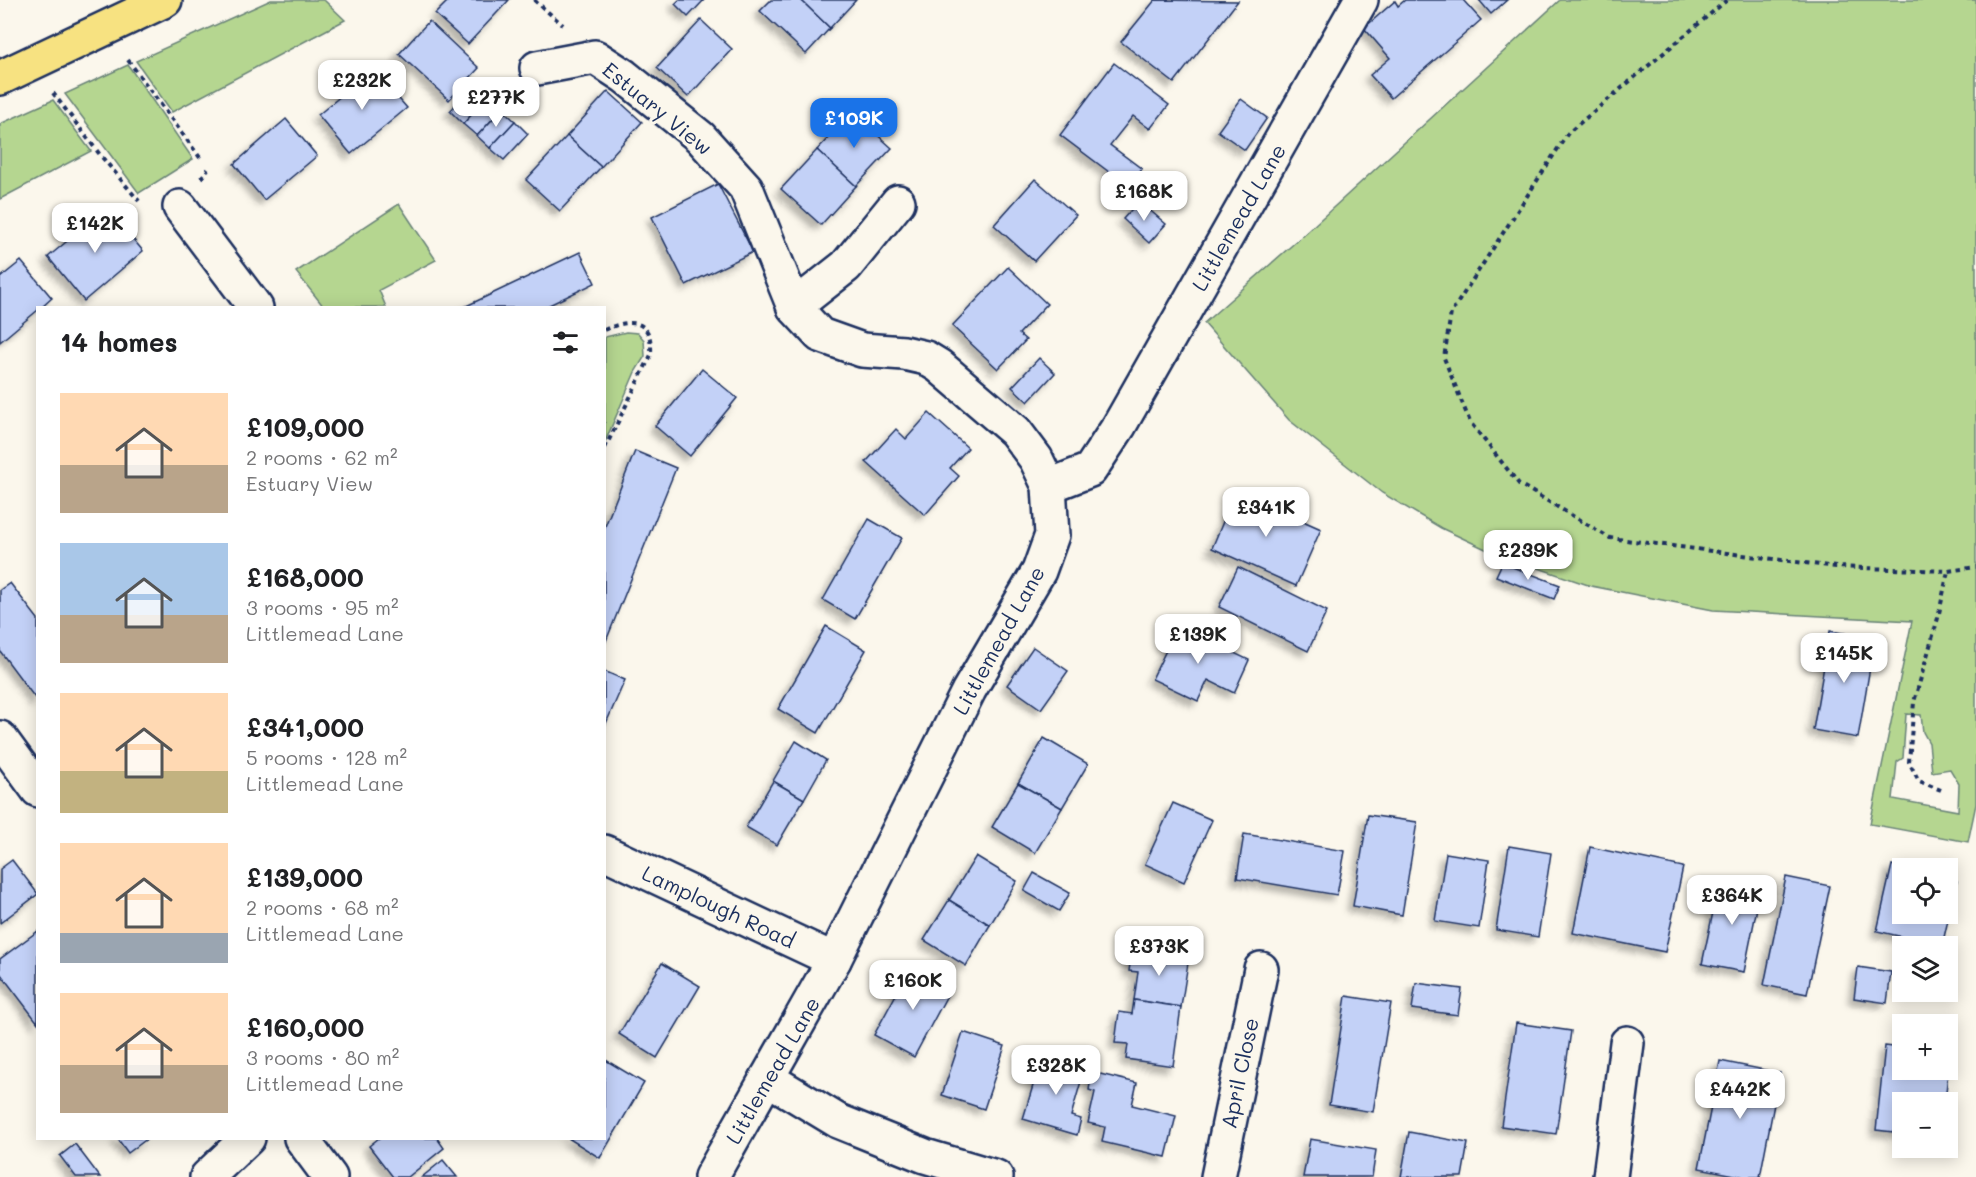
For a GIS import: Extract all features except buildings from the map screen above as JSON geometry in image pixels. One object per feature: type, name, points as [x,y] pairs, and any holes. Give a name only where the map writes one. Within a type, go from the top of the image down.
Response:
[{"type":"highway","points":[[0,78],[165,0]]},
{"type":"street","name":"Littlemead Lane","points":[[711,1177],[834,960],[969,690],[1039,571],[1052,535],[1049,486],[1090,470],[1119,426],[1361,0]]},
{"type":"street","name":"Estuary View","points":[[537,68],[595,57],[624,76],[700,137],[746,188],[794,307],[820,335],[862,350],[904,353],[926,358],[939,366],[1015,431],[1036,459],[1049,486]]},
{"type":"street","points":[[794,307],[846,266],[898,202]]},
{"type":"street","points":[[180,207],[249,305]]},
{"type":"street","points":[[0,738],[36,787]]},
{"type":"street","name":"Lamplough Road","points":[[606,853],[834,960]]},
{"type":"street","name":"April Close","points":[[1218,1177],[1261,969]]},
{"type":"street","points":[[1610,1177],[1628,1043]]},
{"type":"street","points":[[768,1078],[838,1121],[925,1156],[996,1177]]},
{"type":"street","points":[[207,1177],[246,1140]]},
{"type":"street","points":[[302,1140],[330,1177]]},
{"type":"path","points":[[1727,0],[1568,133],[1451,313],[1444,358],[1470,422],[1519,484],[1610,538],[1836,567],[1948,571],[1976,567]]},
{"type":"path","points":[[128,60],[201,159]]},
{"type":"path","points":[[53,93],[100,156],[139,201]]},
{"type":"path","points":[[606,329],[627,322],[642,326],[649,332],[652,340],[651,355],[606,446]]},
{"type":"path","points":[[1941,790],[1919,781],[1909,762],[1914,702],[1938,618],[1948,571]]},
{"type":"green space","points":[[271,0],[324,0],[345,20],[172,112],[136,61]]},
{"type":"green space","points":[[1560,0],[1976,0],[1976,804],[1968,842],[1870,824],[1912,621],[1713,610],[1591,586],[1494,553],[1441,528],[1382,493],[1289,420],[1204,323]],"holes":[[[1906,714],[1921,715],[1923,732],[1929,743],[1932,772],[1950,769],[1959,784],[1958,811],[1893,799],[1897,762],[1903,758]]]},
{"type":"green space","points":[[128,65],[193,159],[139,193],[65,94]]},
{"type":"green space","points":[[53,100],[91,151],[0,199],[0,124]]},
{"type":"green space","points":[[399,204],[436,260],[379,290],[386,306],[323,306],[296,272]]},
{"type":"green space","points":[[626,332],[638,333],[644,340],[645,356],[635,372],[606,440],[606,337]]}]
